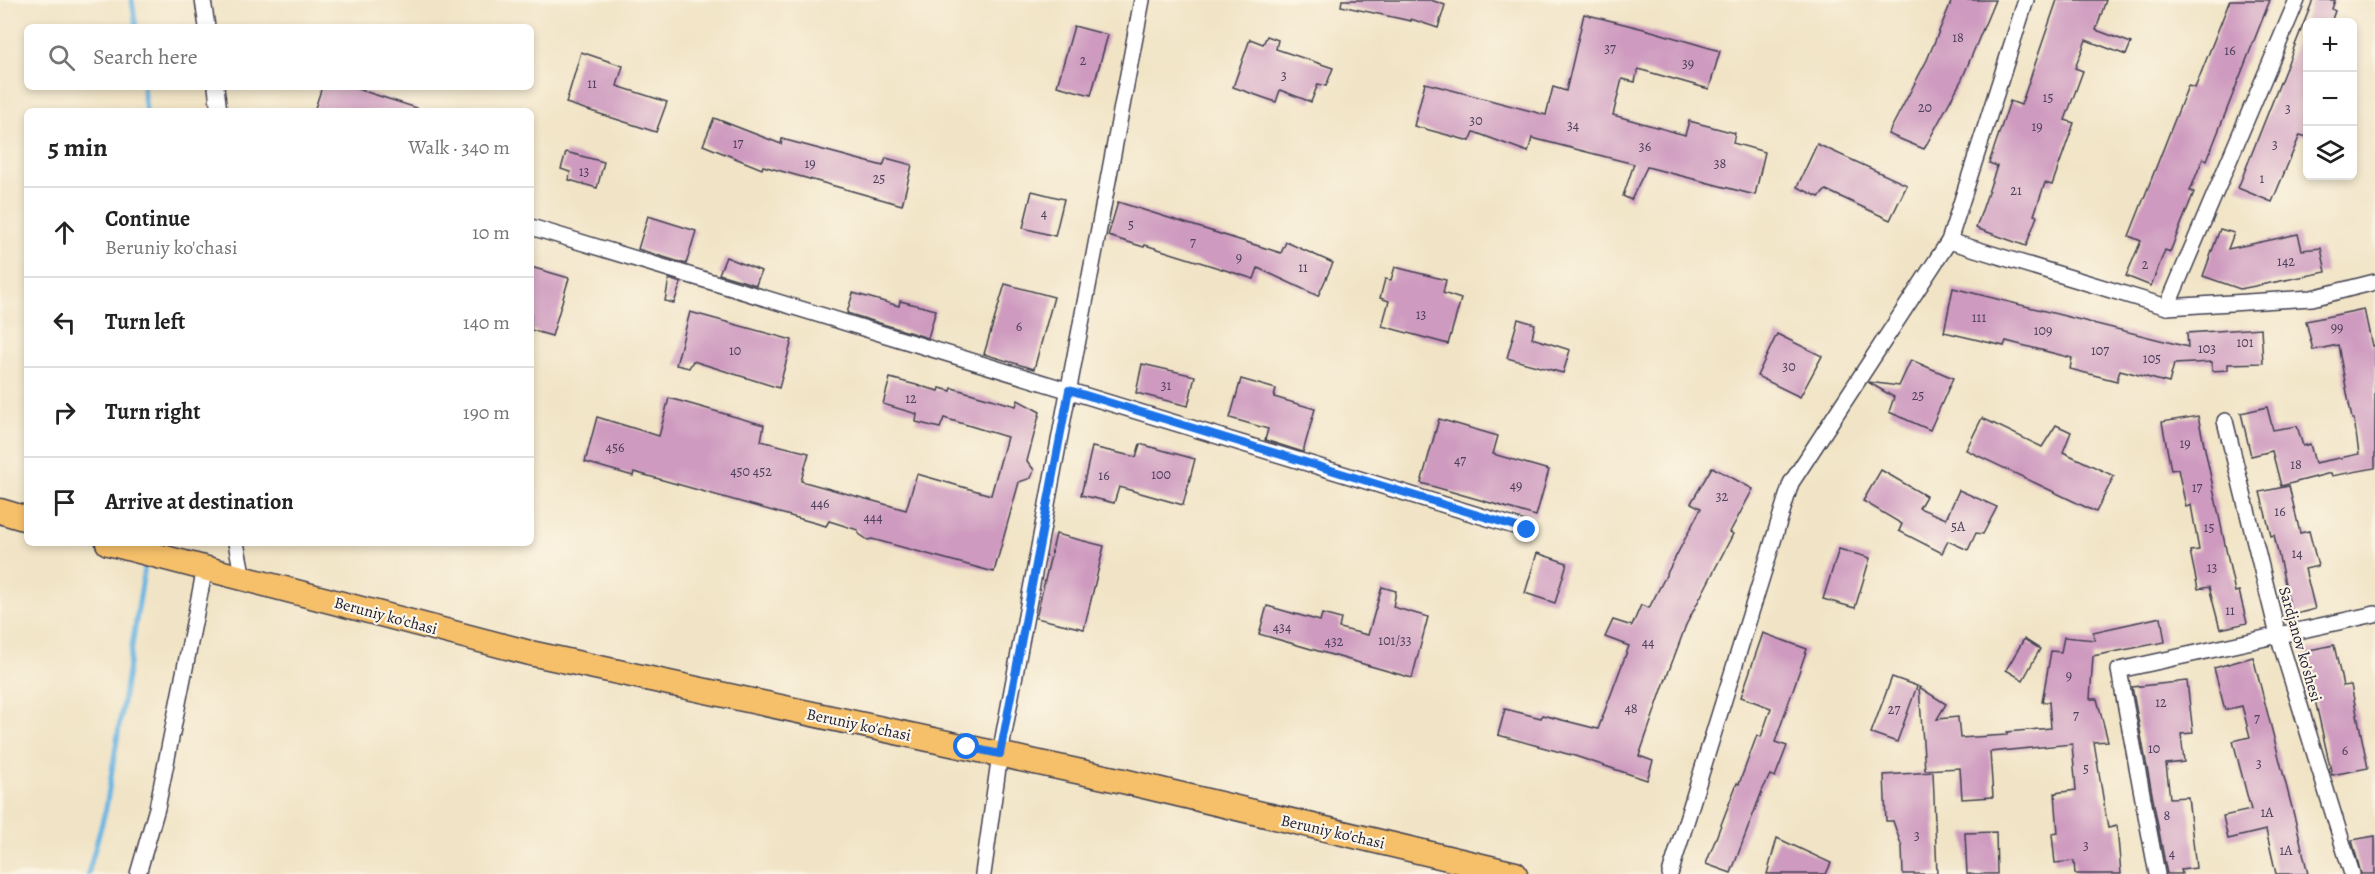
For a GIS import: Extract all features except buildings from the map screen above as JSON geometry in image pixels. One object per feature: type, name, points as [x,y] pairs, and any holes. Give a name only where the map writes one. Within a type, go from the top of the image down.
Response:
[{"type":"main road","points":[[0,511],[24,518]]},
{"type":"main road","name":"Beruniy ko'chasi","points":[[119,546],[530,652],[1123,781],[1515,874]]},
{"type":"street","points":[[203,0],[207,24]]},
{"type":"street","points":[[983,874],[1000,754],[1142,0]]},
{"type":"street","points":[[1670,874],[1791,483],[1949,242],[2026,0]]},
{"type":"street","points":[[2167,307],[2297,0]]},
{"type":"street","points":[[216,90],[219,108]]},
{"type":"street","points":[[534,228],[1527,530]]},
{"type":"street","points":[[1949,242],[2167,307],[2312,298],[2375,282]]},
{"type":"street","name":"Sardjanov ko'shesi","points":[[2224,421],[2278,635],[2352,874]]},
{"type":"street","points":[[237,546],[243,578]]},
{"type":"street","points":[[138,874],[157,808],[205,568]]},
{"type":"street","points":[[2157,874],[2119,670],[2375,614]]},
{"type":"waterway","points":[[132,0],[136,24]]},
{"type":"waterway","points":[[143,90],[146,108]]},
{"type":"waterway","points":[[88,874],[106,808],[146,559]]},
{"type":"route","points":[[967,747],[1000,754],[1069,390],[1527,530]]}]
